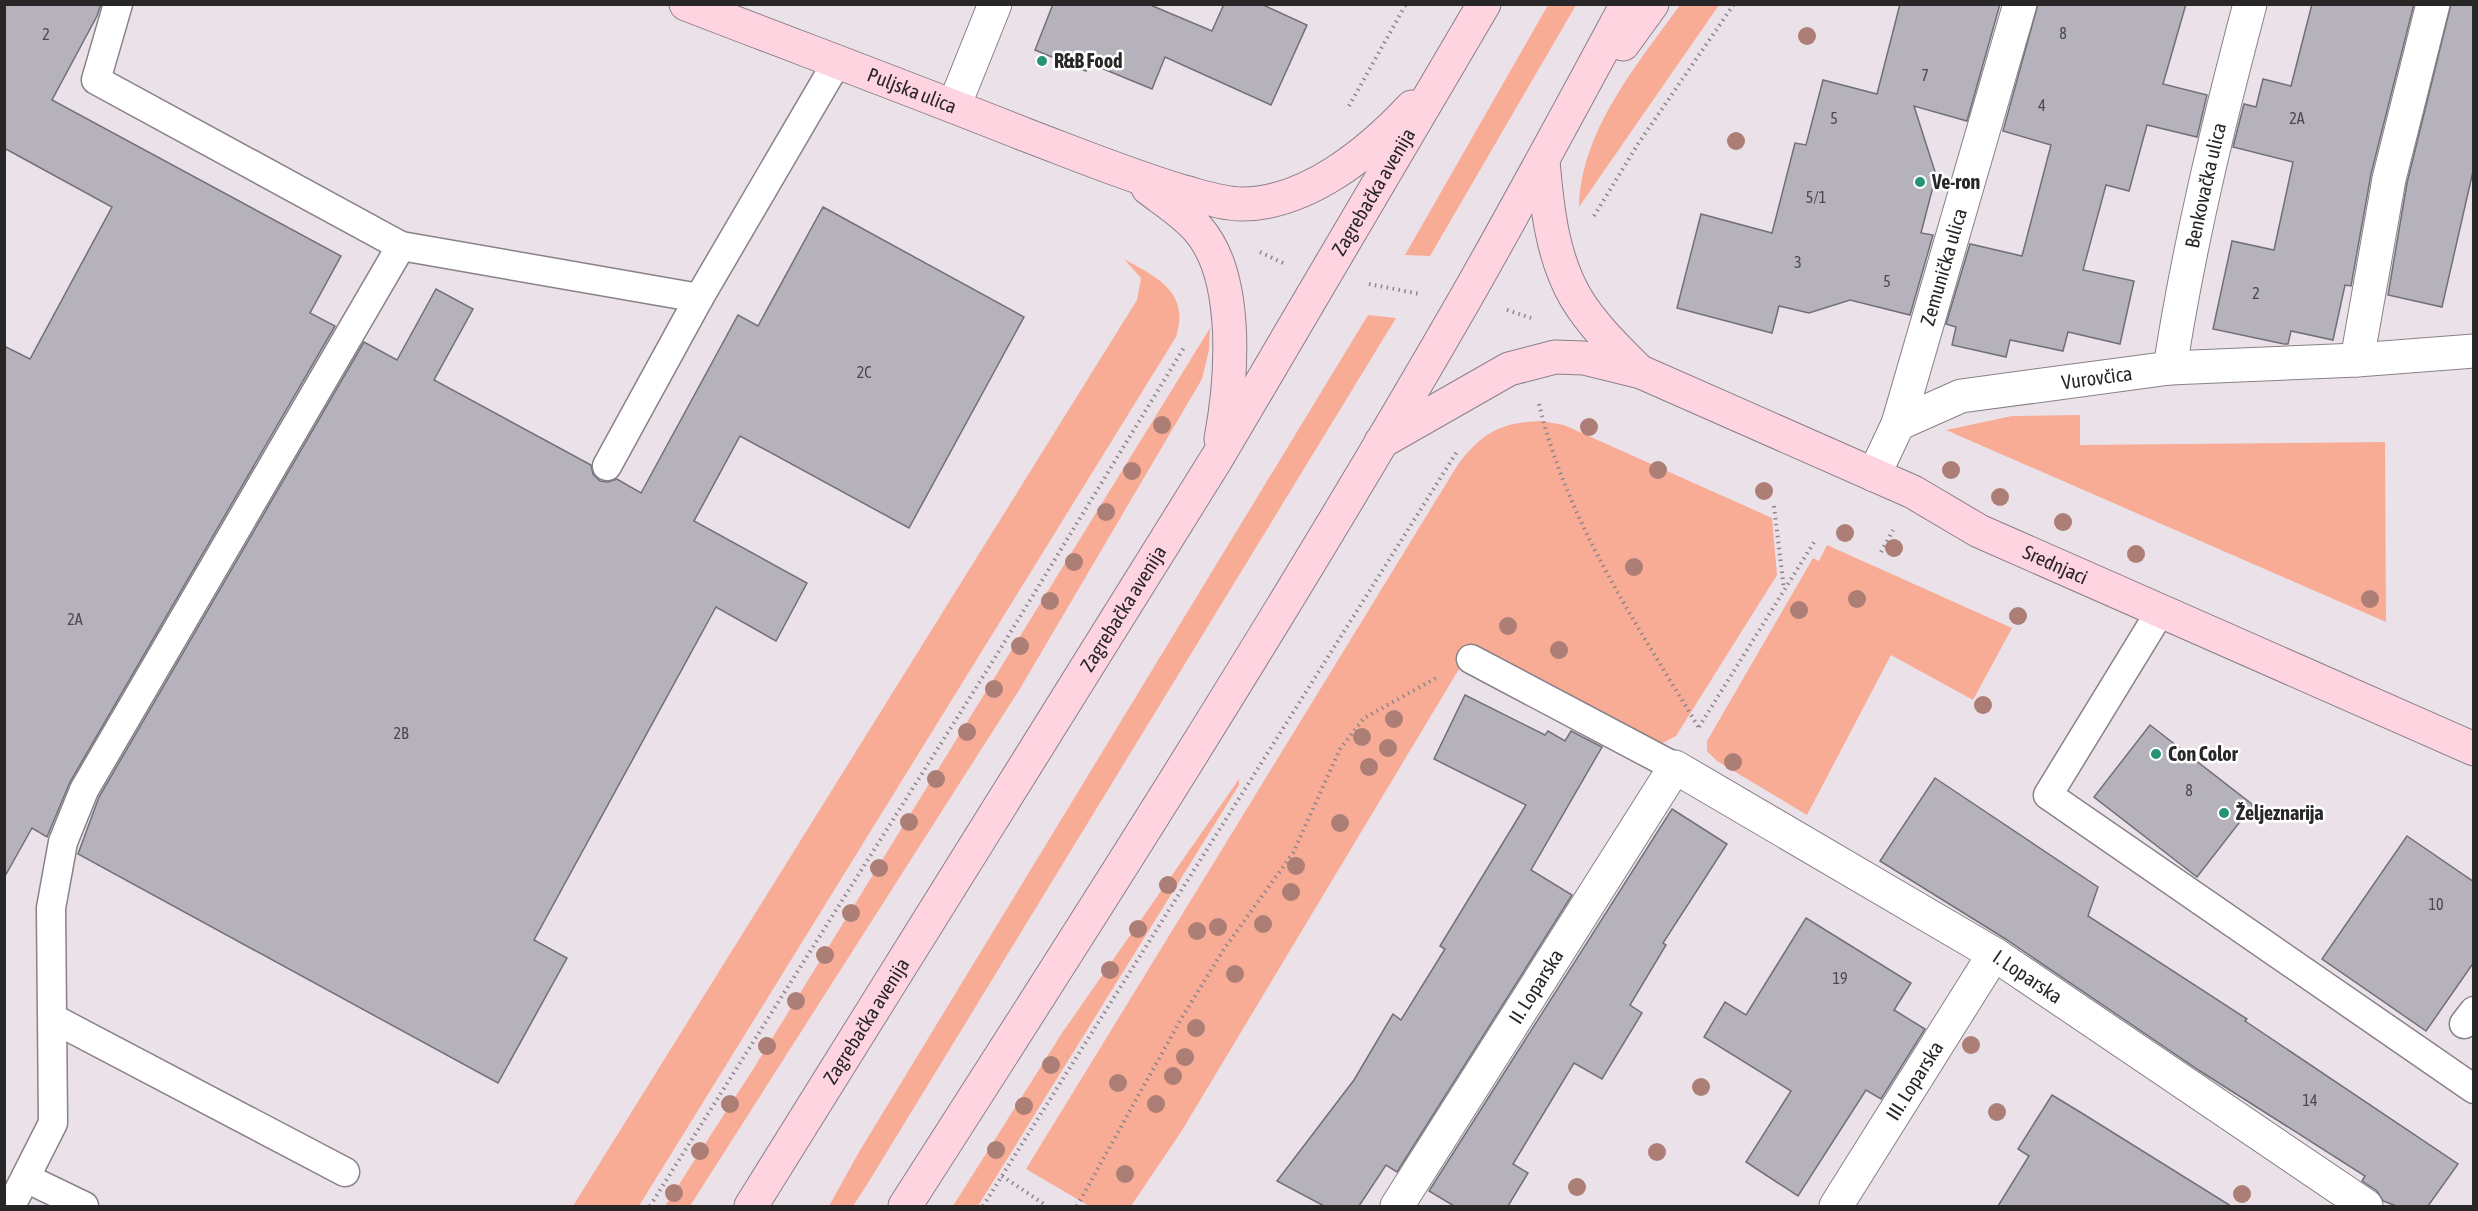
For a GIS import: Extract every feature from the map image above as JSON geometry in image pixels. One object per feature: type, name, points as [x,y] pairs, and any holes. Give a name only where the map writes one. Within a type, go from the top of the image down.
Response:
[{"type":"main road","name":"Puljska ulica","points":[[686,4],[1135,177]]},
{"type":"main road","name":"Zagrebačka avenija","points":[[752,1206],[1217,458],[1484,4]]},
{"type":"main road","points":[[904,1206],[1146,829],[1380,443],[1464,302],[1627,4]]},
{"type":"main road","points":[[1641,372],[1605,337],[1575,297],[1548,216],[1548,152],[1652,4]]},
{"type":"main road","points":[[1135,177],[1215,200],[1242,204],[1279,198],[1307,188],[1352,160],[1393,127],[1443,73]]},
{"type":"main road","points":[[1135,177],[1198,229],[1210,246],[1220,276],[1228,311],[1231,365],[1217,458]]},
{"type":"main road","points":[[1380,443],[1509,369],[1534,361],[1555,357],[1584,358],[1641,372]]},
{"type":"main road","name":"Srednjaci","points":[[1641,372],[1913,492],[1979,531],[2474,749]]},
{"type":"street","points":[[954,106],[995,4]]},
{"type":"street","name":"Zemunička ulica","points":[[1898,424],[2020,4]]},
{"type":"street","name":"Benkovačka ulica","points":[[2170,368],[2188,258],[2214,141],[2250,4]]},
{"type":"street","points":[[2357,360],[2389,179],[2433,4]]},
{"type":"street","name":"Vurovčica","points":[[1898,424],[1962,396],[2170,368],[2357,360],[2474,351]]},
{"type":"street","points":[[1874,475],[1898,424]]},
{"type":"street","name":"I. Loparska","points":[[1675,766],[1994,954],[2366,1206]]},
{"type":"street","name":"II. Loparska","points":[[1397,1206],[1675,766]]},
{"type":"street","name":"III. Loparska","points":[[1836,1206],[1994,954]]},
{"type":"lane","points":[[118,4],[96,80],[401,246],[699,298]]},
{"type":"lane","points":[[607,466],[699,298],[837,62]]},
{"type":"lane","points":[[11,1206],[53,1123],[54,1019],[51,908],[63,842],[84,790],[401,246]]},
{"type":"lane","points":[[2160,612],[2048,795],[2474,1089]]},
{"type":"lane","points":[[1471,659],[1675,766]]},
{"type":"lane","points":[[54,1019],[345,1172]]},
{"type":"lane","points":[[26,1178],[84,1206]]},
{"type":"path","points":[[1348,108],[1406,4]]},
{"type":"path","points":[[1593,219],[1638,144],[1734,4]]},
{"type":"path","points":[[1260,252],[1291,267]]},
{"type":"path","points":[[1370,284],[1413,292]]},
{"type":"path","points":[[1504,309],[1532,318]]},
{"type":"path","points":[[650,1206],[996,656],[1186,343]]},
{"type":"path","points":[[1528,403],[1538,401],[1561,481],[1600,562],[1699,728]]},
{"type":"path","points":[[983,1206],[1463,441]]},
{"type":"path","points":[[1774,506],[1784,590]]},
{"type":"path","points":[[1881,552],[1896,525]]},
{"type":"path","points":[[1675,766],[1816,539]]},
{"type":"path","points":[[1077,1206],[1206,979],[1293,853],[1340,749],[1364,718],[1471,659]]},
{"type":"path","points":[[1002,1176],[1047,1206]]},
{"type":"shaded area","points":[[1548,5],[1576,5],[1430,256],[1405,255]]},
{"type":"shaded area","points":[[1680,5],[1719,5],[1579,207],[1582,179],[1600,125],[1630,75]]},
{"type":"shaded area","points":[[1124,259],[1159,280],[1175,298],[1179,308],[1176,337],[639,1206],[573,1206],[1137,300],[1141,278]]},
{"type":"shaded area","points":[[1368,315],[1396,318],[868,1183],[853,1206],[829,1206],[859,1152]]},
{"type":"shaded area","points":[[1210,328],[1209,350],[1202,379],[1021,687],[690,1206],[665,1206],[752,1071]]},
{"type":"shaded area","points":[[2080,415],[2080,445],[2385,442],[2386,622],[1946,430],[2012,416]]},
{"type":"shaded area","points":[[1541,421],[1564,425],[1772,518],[1777,575],[1676,736],[1659,745],[1647,744],[1474,644],[1181,1132],[1131,1206],[1089,1206],[1026,1169],[1457,466],[1475,445],[1493,432],[1514,424]]},
{"type":"shaded area","points":[[1827,545],[2012,628],[1973,700],[1891,655],[1807,815],[1717,761],[1707,751],[1707,741],[1813,558],[1819,561]]},
{"type":"shaded area","points":[[1239,779],[1239,785],[978,1206],[953,1206],[1062,1033]]},
{"type":"building","points":[[4,4],[101,4],[97,16],[52,100],[341,256],[310,313],[335,326],[70,782],[47,837],[32,828],[4,878],[4,346],[30,359],[112,207],[4,148]]},
{"type":"building","points":[[1053,4],[1148,4],[1212,31],[1224,4],[1261,4],[1307,25],[1271,105],[1165,57],[1152,89],[1089,63],[1086,71],[1035,50]]},
{"type":"building","points":[[1900,4],[2000,4],[1967,121],[1914,106],[1936,175],[1921,233],[1933,235],[1910,315],[1850,300],[1809,313],[1779,306],[1772,333],[1677,308],[1701,214],[1772,233],[1795,143],[1806,145],[1823,80],[1877,94]]},
{"type":"building","points":[[2038,4],[2186,4],[2163,84],[2207,95],[2197,137],[2147,125],[2129,191],[2106,185],[2083,270],[2134,281],[2120,344],[2068,332],[2063,351],[2010,340],[2006,357],[1952,345],[1956,327],[1946,324],[1970,244],[2022,256],[2051,145],[2003,131]]},
{"type":"building","points":[[2312,4],[2414,4],[2371,174],[2351,286],[2345,285],[2333,340],[2291,331],[2288,344],[2284,344],[2213,329],[2232,241],[2274,250],[2293,162],[2233,147],[2244,104],[2256,107],[2263,79],[2291,86]]},
{"type":"building","points":[[2451,4],[2474,4],[2474,167],[2442,307],[2388,295],[2407,183]]},
{"type":"building","points":[[823,207],[1024,317],[909,528],[740,436],[694,521],[807,583],[776,641],[716,607],[534,940],[567,958],[498,1083],[78,854],[99,797],[364,342],[397,360],[436,289],[473,309],[434,380],[591,465],[593,474],[600,481],[608,482],[617,479],[641,493],[738,315],[758,326]]},
{"type":"building","points":[[1465,695],[1545,735],[1548,731],[1565,741],[1571,731],[1602,747],[1531,870],[1572,895],[1397,1172],[1386,1165],[1359,1206],[1324,1206],[1277,1181],[1354,1080],[1393,1014],[1401,1020],[1445,949],[1440,946],[1526,805],[1434,759]]},
{"type":"building","points":[[2150,725],[2253,805],[2197,877],[2094,797]]},
{"type":"building","points":[[1935,778],[2098,887],[2088,916],[2247,1019],[2245,1021],[2458,1164],[2428,1206],[2396,1206],[2383,1201],[2377,1191],[2362,1181],[2365,1176],[2200,1071],[2004,938],[1880,861]]},
{"type":"building","points":[[1672,809],[1727,844],[1663,943],[1666,945],[1630,1005],[1642,1013],[1602,1079],[1574,1063],[1513,1164],[1528,1173],[1508,1206],[1454,1206],[1429,1191]]},
{"type":"building","points":[[2407,836],[2474,882],[2474,962],[2426,1031],[2322,959]]},
{"type":"building","points":[[1806,918],[1911,983],[1894,1010],[1925,1029],[1881,1099],[1866,1090],[1798,1196],[1746,1162],[1791,1091],[1704,1037],[1725,1002],[1746,1015]]},
{"type":"building","points":[[2052,1095],[2231,1206],[1998,1206],[2029,1156],[2018,1149]]},
{"type":"place","name":"R&B Food","points":[[1042,61]]},
{"type":"place","name":"Ve-ron","points":[[1920,182]]},
{"type":"place","name":"Con Color","points":[[2156,754]]},
{"type":"place","name":"Željeznarija","points":[[2224,813]]}]
